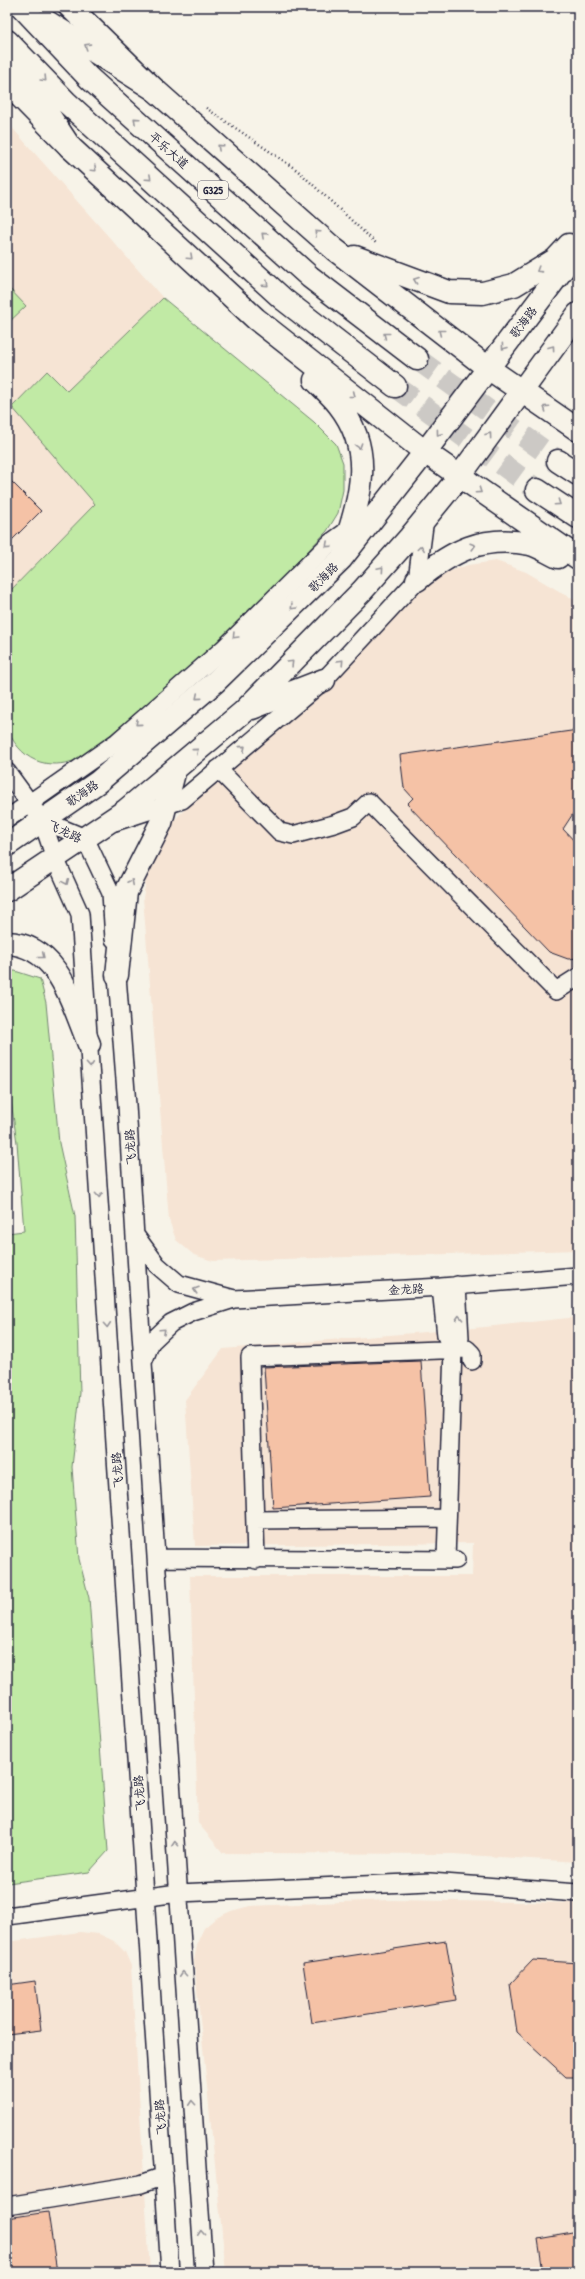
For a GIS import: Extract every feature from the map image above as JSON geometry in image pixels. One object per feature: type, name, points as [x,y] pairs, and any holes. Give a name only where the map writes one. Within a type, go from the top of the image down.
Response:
[{"type":"main road","points":[[23,7],[155,90]]},
{"type":"main road","name":"平乐大道","points":[[23,7],[89,78],[304,272],[417,359]]},
{"type":"main road","points":[[70,7],[155,90],[334,249],[488,368],[578,430]]},
{"type":"main road","points":[[7,41],[66,102],[283,299],[396,386]]},
{"type":"main road","points":[[7,52],[70,147]]},
{"type":"main road","points":[[7,83],[70,147],[256,319],[339,405],[353,430],[362,458],[361,485],[351,528],[341,559]]},
{"type":"main road","points":[[334,249],[449,292],[483,293],[514,285],[555,260],[578,235]]},
{"type":"main road","name":"歌海路","points":[[7,845],[37,811],[98,782],[215,682],[341,559],[425,452],[578,249]]},
{"type":"main road","points":[[7,890],[125,811],[243,712],[362,591],[425,518],[459,477],[578,314]]},
{"type":"main road","points":[[256,319],[425,452],[578,558]]},
{"type":"main road","points":[[558,460],[578,474]]},
{"type":"main road","points":[[537,490],[578,517]]},
{"type":"main road","points":[[417,580],[439,562],[456,552],[477,544],[500,542],[530,544],[578,566]]},
{"type":"main road","points":[[243,712],[324,680]]},
{"type":"main road","points":[[117,975],[126,892],[161,823],[175,769]]},
{"type":"main road","points":[[7,943],[27,946],[44,956],[59,974],[89,1044]]},
{"type":"street","points":[[7,819],[37,811],[223,649],[330,543],[382,506]]},
{"type":"street","points":[[93,832],[182,800],[324,680],[417,580],[425,518]]},
{"type":"street","points":[[218,769],[280,832],[293,835],[353,817],[369,802],[556,991],[578,977]]},
{"type":"street","points":[[7,772],[37,811]]},
{"type":"street","name":"飞龙路","points":[[37,811],[93,832],[111,893],[204,2272]]},
{"type":"street","name":"飞龙路","points":[[37,811],[55,858],[80,914],[170,2272]]},
{"type":"street","name":"金龙路","points":[[135,1235],[157,1265],[179,1284],[234,1299]]},
{"type":"street","name":"金龙路","points":[[143,1363],[151,1342],[171,1323],[193,1312],[234,1299],[449,1286],[578,1276]]},
{"type":"street","points":[[156,1558],[260,1560],[451,1560],[446,1518],[453,1349],[446,1336],[449,1286]]},
{"type":"street","points":[[260,1560],[260,1520],[250,1357],[468,1349],[472,1354],[472,1361]]},
{"type":"street","points":[[260,1520],[446,1518]]},
{"type":"street","points":[[7,1916],[178,1893],[430,1882],[578,1893]]},
{"type":"street","points":[[7,2196],[140,2176],[164,2176]]},
{"type":"street","points":[[7,2206],[141,2184],[164,2176]]},
{"type":"path","points":[[199,104],[297,170],[380,248]]},
{"type":"shaded area","points":[[7,122],[163,298],[67,392],[96,504],[7,594]]},
{"type":"shaded area","points":[[496,561],[526,572],[578,602],[578,1250],[213,1261],[194,1255],[176,1240],[169,1220],[143,898],[149,862],[161,835],[181,813],[332,677],[436,576],[468,565]]},
{"type":"shaded area","points":[[578,1317],[578,1862],[453,1854],[223,1853],[198,1823],[190,1576],[472,1576],[473,1543],[195,1546],[185,1400],[223,1349],[485,1327]]},
{"type":"shaded area","points":[[389,1900],[578,1903],[578,2272],[226,2272],[194,1960],[198,1941],[204,1928],[216,1918],[231,1911],[250,1906]]},
{"type":"shaded area","points":[[80,1932],[99,1934],[114,1941],[125,1952],[131,1966],[150,2272],[7,2272],[7,1942]]},
{"type":"green space","points":[[7,286],[26,306],[7,324]]},
{"type":"green space","points":[[163,298],[314,422],[336,444],[343,463],[343,490],[338,513],[327,531],[226,637],[84,757],[61,764],[40,762],[31,758],[22,751],[7,728],[7,594],[95,504],[12,407],[47,371],[67,391]]},
{"type":"green space","points":[[7,971],[15,971],[40,979],[46,1003],[59,1143],[75,1216],[80,1393],[72,1467],[79,1559],[89,1598],[108,1851],[89,1872],[8,1883],[7,1233],[24,1231],[17,1143],[7,1073]]},
{"type":"building","points":[[7,477],[41,511],[7,545]]},
{"type":"building","points":[[578,730],[578,806],[563,829],[578,845],[578,958],[568,959],[549,952],[407,804],[413,798],[404,788],[400,755]]},
{"type":"building","points":[[421,1361],[430,1497],[273,1508],[264,1367]]},
{"type":"building","points":[[446,1941],[456,2000],[312,2023],[303,1963]]},
{"type":"building","points":[[533,1960],[578,1963],[578,2077],[566,2077],[517,2032],[510,1984]]},
{"type":"building","points":[[35,1981],[41,2030],[7,2034],[7,1985]]},
{"type":"building","points":[[48,2212],[57,2272],[7,2272],[7,2218]]},
{"type":"building","points":[[578,2232],[578,2272],[543,2272],[538,2239]]},
{"type":"tunnel","points":[[417,359],[558,461]]},
{"type":"tunnel","points":[[395,386],[537,490]]}]
